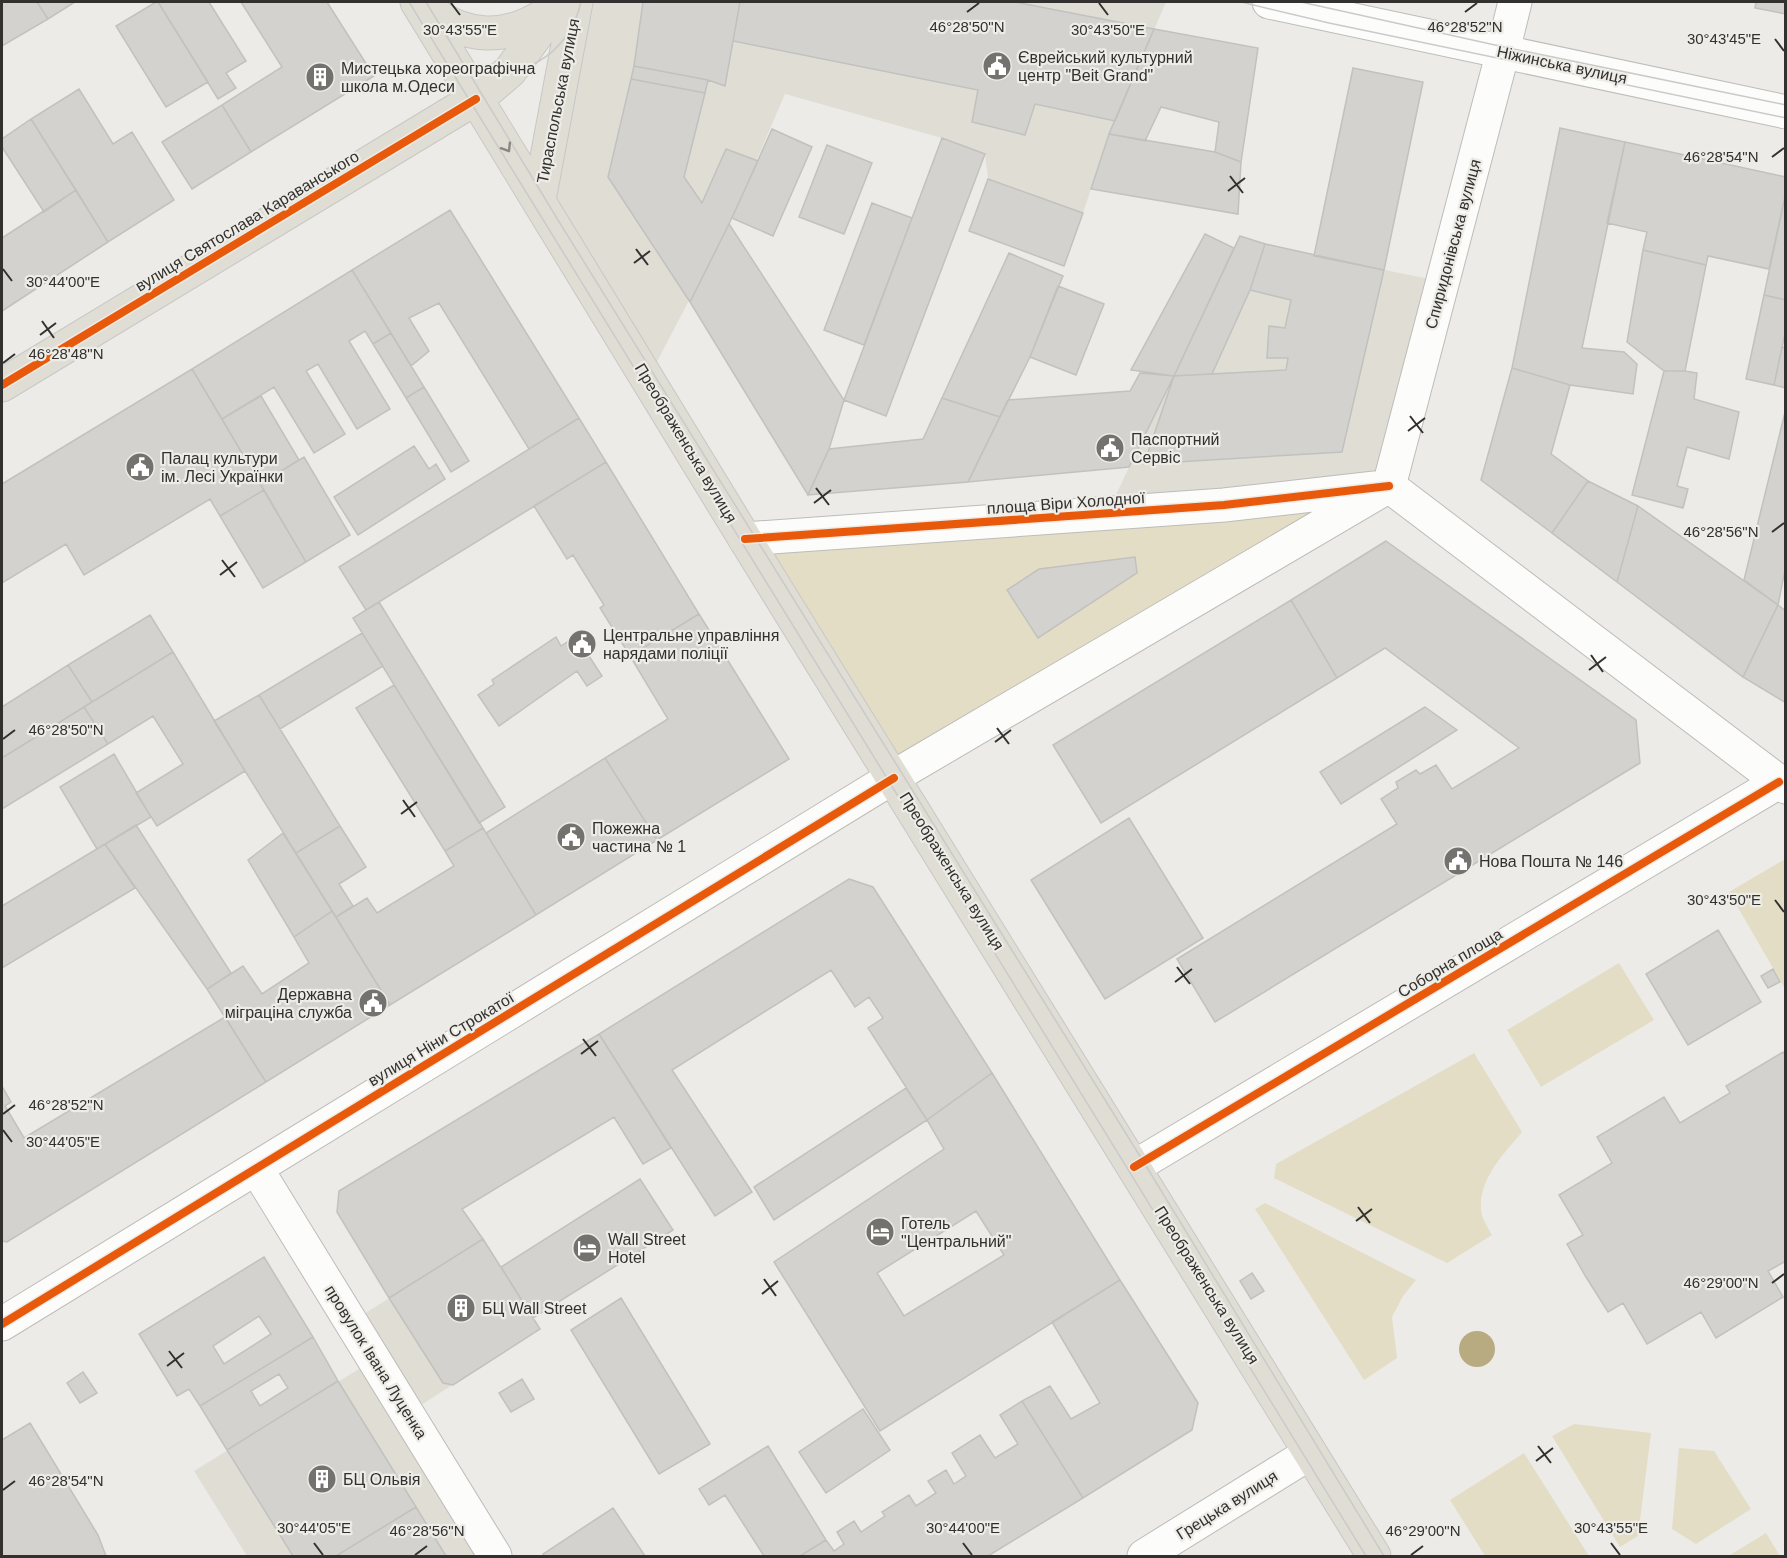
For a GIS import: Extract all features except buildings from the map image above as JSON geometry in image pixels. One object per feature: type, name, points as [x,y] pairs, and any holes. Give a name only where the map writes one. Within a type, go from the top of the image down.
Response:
[{"type":"main road","points":[[418,2],[436,17],[459,28],[484,34],[510,32],[534,23],[564,4]]},
{"type":"main road","name":"Преображенська вулиця","points":[[418,2],[745,539],[1374,1557]]},
{"type":"main road","name":"вулиця Святослава Караванського","points":[[2,385],[476,99],[510,71],[564,4]]},
{"type":"main road","name":"Тираспольська вулиця","points":[[539,200],[564,4]]},
{"type":"street","name":"Ніжинська вулиця","points":[[1269,2],[1785,112]]},
{"type":"street","name":"Спиридонівська вулиця","points":[[1389,486],[1515,2]]},
{"type":"street","name":"площа Віри Холодної","points":[[745,539],[1224,505],[1389,486]]},
{"type":"street","points":[[894,777],[1389,486]]},
{"type":"street","name":"Соборна площа","points":[[1134,1167],[1782,785],[1389,486]]},
{"type":"street","name":"вулиця Ніни Строкатої","points":[[2,1324],[894,777]]},
{"type":"street","name":"провулок Івана Луценка","points":[[256,1168],[495,1557]]},
{"type":"street","name":"Грецька вулиця","points":[[1144,1557],[1311,1453]]},
{"type":"shaded area","points":[[579,2],[1166,2],[1109,134],[1083,213],[988,179],[985,154],[942,138],[785,94],[729,224],[651,373],[546,201]]},
{"type":"shaded area","points":[[1240,236],[1314,256],[1440,281],[1387,485],[1111,505]]},
{"type":"shaded area","points":[[1389,486],[894,778],[745,539]]},
{"type":"shaded area","points":[[1785,859],[1786,988],[1785,989],[1729,892]]},
{"type":"shaded area","points":[[1619,963],[1654,1020],[1541,1087],[1507,1030]]},
{"type":"shaded area","points":[[1474,1053],[1522,1132],[1494,1167],[1484,1187],[1481,1212],[1492,1235],[1447,1263],[1274,1178],[1276,1164]]},
{"type":"shaded area","points":[[1265,1203],[1416,1280],[1403,1296],[1392,1317],[1397,1358],[1364,1380],[1255,1209]]},
{"type":"shaded area","name":"БЦ Wall Street","points":[[483,1239],[540,1329],[410,1412],[353,1321]]},
{"type":"shaded area","points":[[1477,1331],[1490,1336],[1495,1349],[1490,1362],[1477,1367],[1464,1362],[1459,1349],[1464,1336]]},
{"type":"shaded area","points":[[367,1364],[486,1556],[247,1556],[194,1471]]},
{"type":"shaded area","points":[[1574,1424],[1651,1433],[1638,1536],[1620,1547],[1552,1436]]},
{"type":"shaded area","points":[[1679,1448],[1714,1451],[1751,1509],[1696,1544],[1672,1529]]},
{"type":"shaded area","points":[[1524,1453],[1589,1556],[1485,1556],[1450,1500]]},
{"type":"shaded area","points":[[1766,1533],[1780,1556],[1729,1556],[1730,1555]]},
{"type":"tram line","points":[[409,2],[1366,1556]]},
{"type":"tram line","points":[[426,2],[561,225],[1143,1161],[1384,1556]]},
{"type":"tram line","points":[[463,65],[483,71],[502,72],[520,69],[537,62],[565,38],[575,21],[581,2]]},
{"type":"tram line","points":[[1241,2],[1329,23],[1786,118]]},
{"type":"tram line","points":[[1301,2],[1504,47],[1786,105]]},
{"type":"cycle path","points":[[2,385],[476,99]]},
{"type":"cycle path","points":[[745,539],[1224,505],[1389,486]]},
{"type":"cycle path","points":[[2,1324],[894,778]]},
{"type":"cycle path","points":[[1134,1167],[1779,782]]},
{"type":"place","name":"Єврейський культурний центр \"Beit Grand\"","points":[[997,66]]},
{"type":"place","name":"Мистецька хореографічна школа м.Одеси","points":[[320,77]]},
{"type":"place","name":"Паспортний Сервіс","points":[[1110,448]]},
{"type":"place","name":"Палац культури ім. Лесі Українки","points":[[140,467]]},
{"type":"place","name":"Центральне управління нарядами поліції","points":[[582,644]]},
{"type":"place","name":"Пожежна частина № 1","points":[[571,837]]},
{"type":"place","name":"Нова Пошта № 146","points":[[1458,861]]},
{"type":"place","name":"Державна міграціна служба","points":[[373,1003]]},
{"type":"place","name":"Готель \"Центральний\"","points":[[880,1232]]},
{"type":"place","name":"Wall Street Hotel","points":[[587,1248]]},
{"type":"place","name":"БЦ Wall Street","points":[[461,1308]]},
{"type":"place","name":"БЦ Ольвія","points":[[322,1479]]}]
